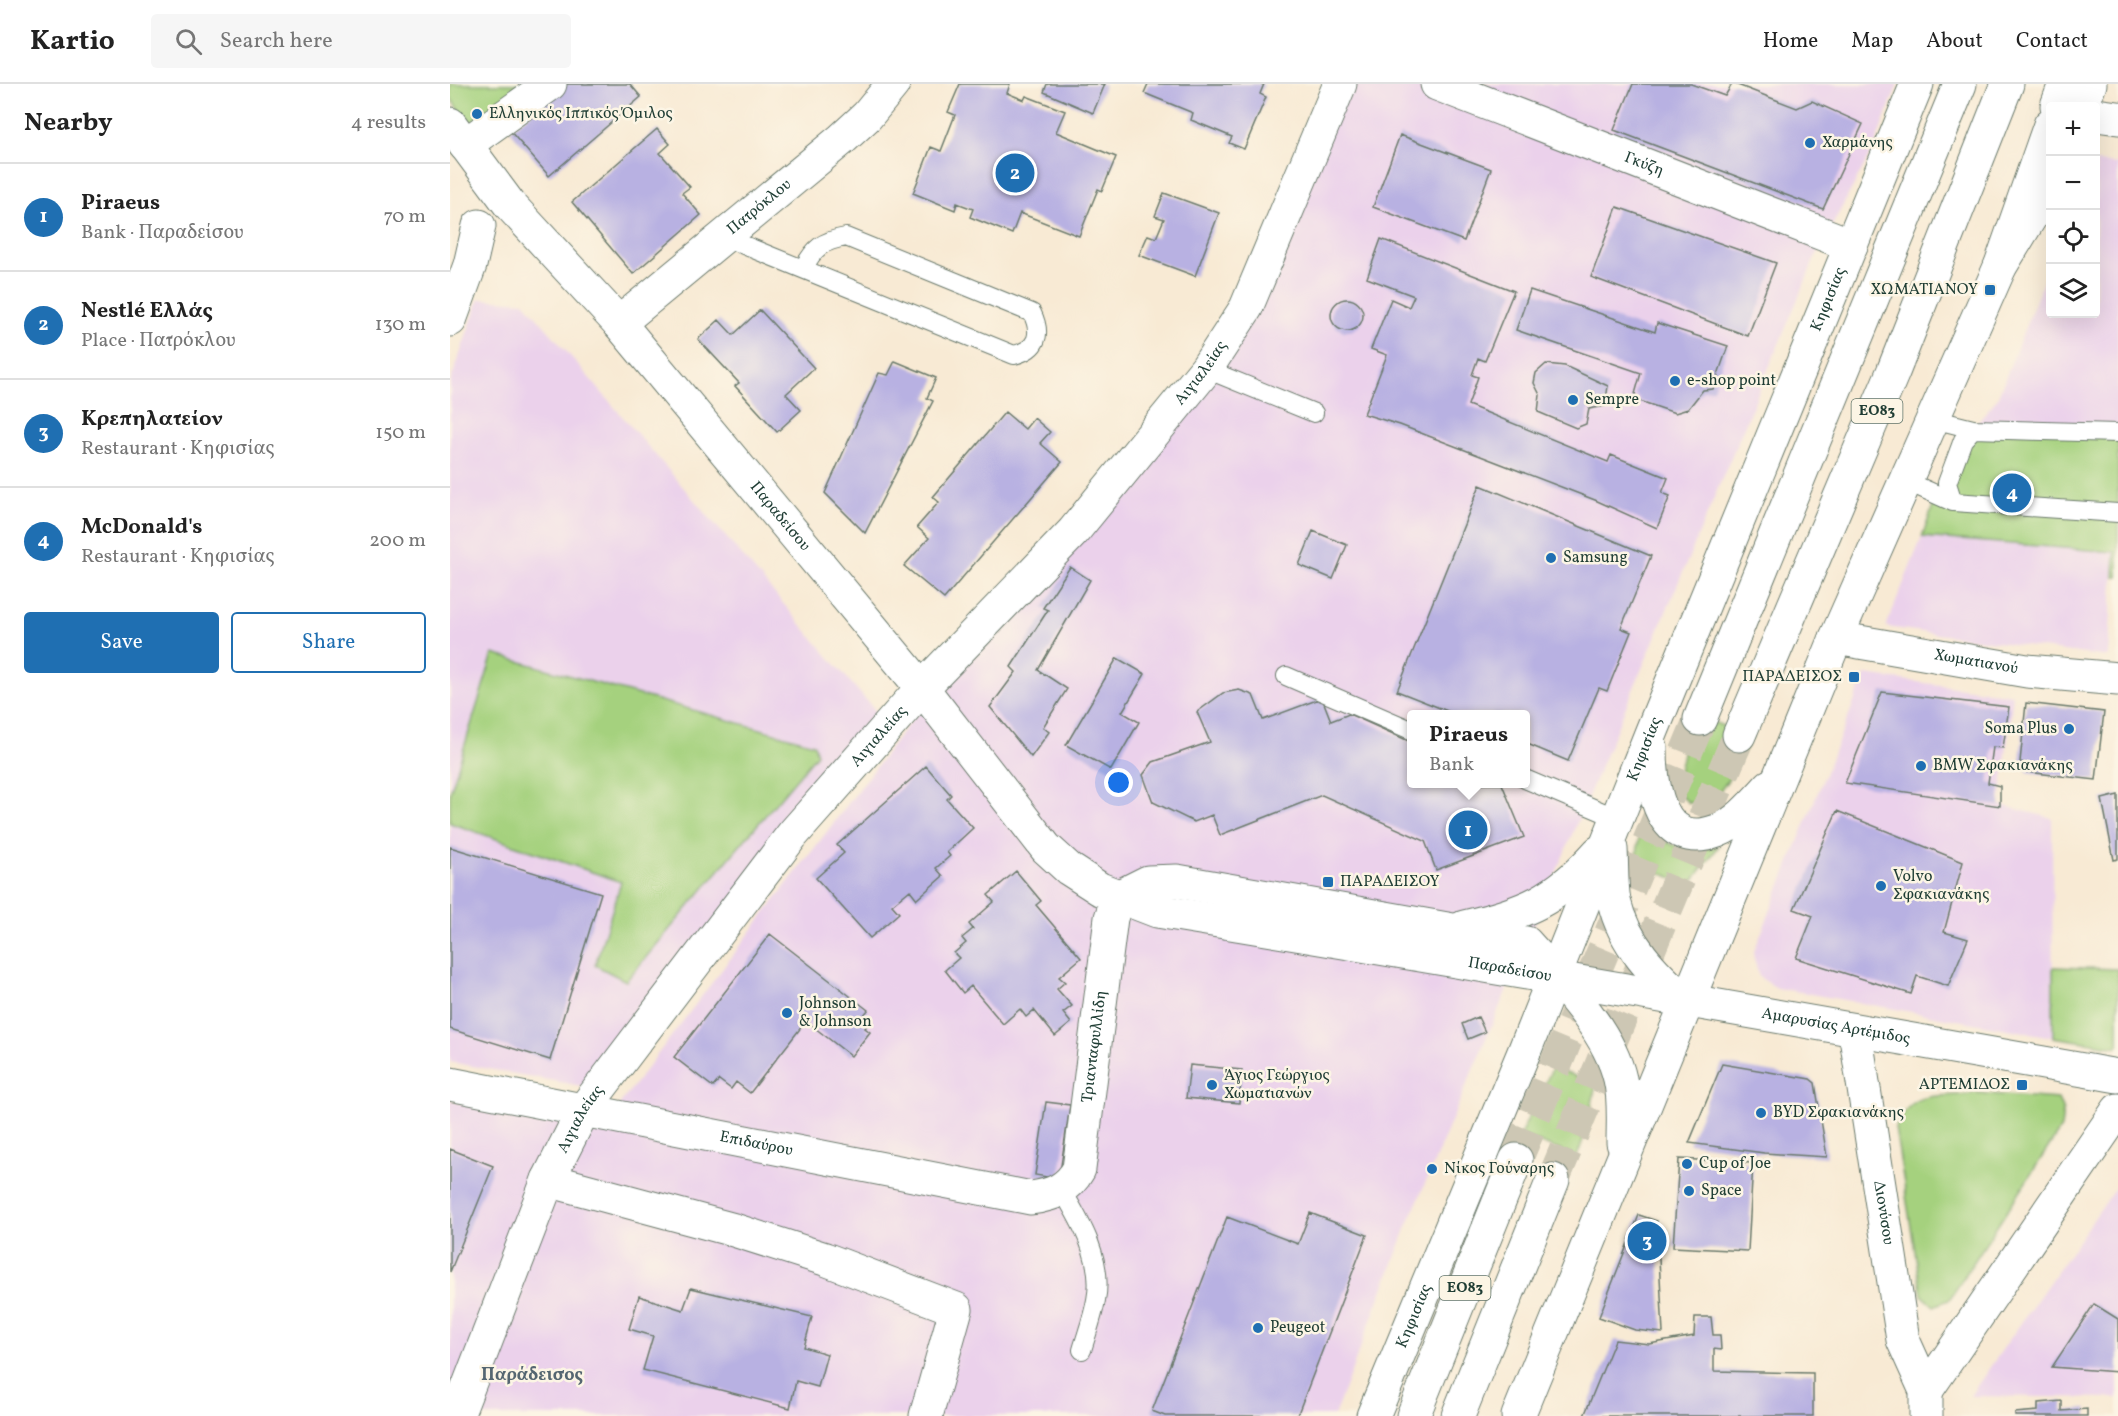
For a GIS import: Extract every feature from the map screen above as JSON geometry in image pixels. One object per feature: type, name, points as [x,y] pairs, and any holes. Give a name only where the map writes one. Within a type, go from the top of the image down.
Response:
[{"type":"street","points":[[458,135],[550,84]]},
{"type":"street","name":"Πατρόκλου","points":[[619,322],[842,139],[867,116],[893,84]]},
{"type":"street","name":"Αιγιαλείας","points":[[457,1416],[548,1180],[584,1109],[793,834],[922,688],[1073,532],[1206,369],[1246,308],[1340,84]]},
{"type":"street","name":"Γκύζη","points":[[1437,84],[1851,245]]},
{"type":"street","name":"Κηφισίας","points":[[1373,1416],[1555,976],[1652,731],[1917,84]]},
{"type":"street","name":"ΕΟ83","points":[[1700,719],[1960,84]]},
{"type":"street","name":"ΕΟ83","points":[[1738,735],[1893,372],[2007,84]]},
{"type":"street","points":[[2058,102],[2065,84]]},
{"type":"street","points":[[2083,102],[2090,84]]},
{"type":"street","points":[[2100,116],[2118,118]]},
{"type":"street","name":"Παραδείσου","points":[[458,135],[510,205],[619,322],[922,688],[1046,848],[1081,878],[1118,897],[1157,911],[1555,976]]},
{"type":"street","points":[[1518,1416],[1836,638],[2000,267],[2046,136]]},
{"type":"street","points":[[2000,267],[2046,192]]},
{"type":"street","points":[[450,320],[470,265],[464,228],[510,205]]},
{"type":"street","name":"Χωματιανού","points":[[1836,638],[2027,671],[2118,679]]},
{"type":"street","points":[[1652,731],[1653,790],[1660,810],[1668,823],[1685,832],[1703,835],[1719,830],[1754,803],[1781,774]]},
{"type":"street","points":[[1614,829],[1614,899],[1620,920],[1636,952],[1658,977],[1686,1002]]},
{"type":"street","points":[[1451,930],[1506,917],[1532,907],[1556,892],[1583,870],[1614,829]]},
{"type":"street","name":"Παραδείσου","points":[[1118,897],[1139,885],[1177,881],[1526,943],[1555,976]]},
{"type":"street","name":"Τριανταφυλλίδη","points":[[1062,1190],[1073,1180],[1079,1169],[1111,918],[1118,897]]},
{"type":"street","points":[[1555,976],[1592,1022],[1614,1059],[1623,1100],[1623,1155]]},
{"type":"street","name":"Αμαρυσίας Αρτέμιδος","points":[[1555,976],[1686,1002],[2118,1076]]},
{"type":"street","name":"Διονύσου","points":[[1855,1031],[1904,1340],[1926,1403]]},
{"type":"street","name":"Επιδαύρου","points":[[450,1084],[1031,1198],[1062,1190]]},
{"type":"street","name":"Διονύσου","points":[[1926,1403],[2118,1110]]},
{"type":"street","name":"ΕΟ83","points":[[1413,1416],[1516,1160]]},
{"type":"street","points":[[548,1180],[745,1233],[836,1263],[956,1309],[928,1416]]},
{"type":"street","name":"ΕΟ83","points":[[1458,1416],[1552,1180]]},
{"type":"lane","points":[[724,237],[1014,355],[1025,352],[1037,338],[1039,327],[1032,314],[846,237],[833,239],[813,250],[803,269]]},
{"type":"lane","points":[[1206,369],[1314,413]]},
{"type":"lane","points":[[1933,419],[1973,429],[2118,434]]},
{"type":"lane","points":[[1953,502],[1947,483],[1963,440],[1973,429]]},
{"type":"lane","points":[[1906,481],[1953,502],[2118,513]]},
{"type":"lane","points":[[1286,676],[1407,728]]},
{"type":"lane","points":[[1530,782],[1614,829]]},
{"type":"lane","points":[[1062,1190],[1088,1239],[1098,1282],[1096,1299],[1082,1350]]},
{"type":"shaded area","points":[[1349,84],[1898,84],[1874,147],[1815,258],[1408,1224],[1334,1416],[450,1416],[450,1101],[600,1130],[943,679],[1253,307]]},
{"type":"shaded area","points":[[2100,162],[2118,164],[2118,435],[1974,426],[1997,399],[2046,274],[2046,318],[2100,318]]},
{"type":"shaded area","points":[[479,299],[524,302],[878,714],[587,1087],[450,1062],[450,383]]},
{"type":"shaded area","points":[[1922,537],[2115,552],[2108,657],[1886,627]]},
{"type":"shaded area","points":[[1865,675],[2013,695],[2000,805],[2052,818],[2053,1037],[1777,988],[1759,977],[1753,954]]},
{"type":"shaded area","points":[[2118,1184],[2118,1398],[1970,1396]]},
{"type":"green space","name":"Ελληνικός Ιππικός Όμιλος","points":[[450,84],[532,84],[472,131],[450,97]]},
{"type":"green space","points":[[1974,426],[2118,435],[2118,577],[2114,577],[2115,552],[1922,537],[1956,442]]},
{"type":"green space","points":[[493,654],[814,744],[817,754],[626,981],[595,965],[621,882],[450,823],[450,793]]},
{"type":"green space","points":[[1692,714],[1752,737],[1729,779],[1718,793],[1708,801],[1689,803],[1679,794],[1676,784]]},
{"type":"green space","points":[[1641,819],[1658,836],[1676,846],[1706,848],[1719,846],[1690,885],[1636,863]]},
{"type":"green space","points":[[2053,967],[2118,969],[2118,1047],[2053,1037]]},
{"type":"green space","points":[[1553,1067],[1596,1085],[1587,1128],[1577,1157],[1520,1135]]},
{"type":"green space","points":[[1977,1093],[2058,1099],[2063,1111],[2061,1128],[1949,1300],[1934,1306],[1922,1295],[1895,1128],[1910,1105],[1919,1100],[1928,1097]]},
{"type":"building","points":[[565,84],[630,84],[641,97],[549,176],[510,131]]},
{"type":"building","points":[[960,84],[1010,84],[1007,93],[1024,100],[1026,96],[1065,111],[1056,132],[1116,157],[1102,191],[1098,189],[1079,236],[1020,213],[1012,234],[970,217],[973,209],[957,203],[955,210],[913,193],[931,147],[941,151],[955,115],[948,112]]},
{"type":"building","points":[[1047,84],[1105,84],[1093,113],[1044,92]]},
{"type":"building","points":[[1148,84],[1264,84],[1260,94],[1266,97],[1244,149],[1229,143],[1232,137],[1191,120],[1193,113],[1144,93]]},
{"type":"building","points":[[1633,84],[1691,84],[1725,96],[1732,84],[1735,84],[1797,108],[1812,101],[1863,124],[1823,209],[1614,130]]},
{"type":"building","points":[[657,129],[670,144],[660,153],[690,187],[682,193],[701,215],[633,274],[572,202]]},
{"type":"building","points":[[1400,135],[1491,169],[1464,241],[1373,207]]},
{"type":"building","points":[[1164,193],[1219,213],[1195,276],[1139,255],[1148,235],[1156,238],[1164,219],[1155,216]]},
{"type":"building","points":[[1617,207],[1776,263],[1748,336],[1591,277]]},
{"type":"building","points":[[1381,239],[1514,291],[1485,361],[1478,358],[1472,375],[1478,377],[1468,405],[1608,462],[1611,455],[1668,478],[1662,493],[1670,496],[1657,528],[1595,500],[1400,425],[1364,414],[1387,355],[1371,349],[1391,299],[1409,307],[1414,296],[1367,278]]},
{"type":"building","points":[[1530,290],[1655,332],[1657,323],[1728,346],[1713,389],[1703,390],[1688,409],[1675,413],[1640,401],[1635,394],[1641,373],[1516,330]]},
{"type":"building","points":[[1347,299],[1358,304],[1363,315],[1358,326],[1347,331],[1336,326],[1331,315],[1336,304]]},
{"type":"building","points":[[760,310],[814,368],[786,394],[801,410],[777,432],[735,386],[739,383],[698,339],[719,320],[733,335]]},
{"type":"building","points":[[895,361],[936,378],[927,398],[933,401],[865,533],[825,493],[879,373],[888,375]]},
{"type":"building","name":"Sempre","points":[[1546,364],[1565,366],[1608,386],[1605,406],[1589,409],[1586,424],[1576,428],[1538,412],[1540,395],[1534,383],[1536,373]]},
{"type":"building","points":[[1005,412],[1025,429],[1034,418],[1050,432],[1040,443],[1062,462],[944,599],[904,566],[929,538],[917,527],[939,502],[933,497]]},
{"type":"building","points":[[1480,485],[1651,556],[1621,628],[1631,632],[1607,691],[1599,688],[1568,761],[1530,745],[1530,710],[1445,710],[1397,691]]},
{"type":"building","points":[[1313,531],[1347,545],[1333,579],[1299,565]]},
{"type":"building","points":[[1070,567],[1090,580],[1038,670],[1067,689],[1043,727],[1049,732],[1031,757],[990,707],[1016,672],[1011,667],[1048,610],[1043,608]]},
{"type":"building","points":[[1117,658],[1145,674],[1122,712],[1139,722],[1111,770],[1066,745]]},
{"type":"building","points":[[1239,690],[1253,695],[1263,720],[1322,698],[1331,721],[1349,714],[1407,740],[1407,788],[1504,788],[1524,837],[1436,870],[1425,841],[1322,795],[1220,835],[1212,815],[1194,822],[1153,802],[1143,775],[1153,762],[1210,742],[1197,712],[1223,693]]},
{"type":"building","name":"BMW Σφακιανάκης","points":[[1882,692],[2009,707],[2003,748],[1993,747],[1988,783],[2000,786],[2000,806],[1845,783]]},
{"type":"building","points":[[2026,703],[2104,712],[2096,780],[2027,772],[2028,764],[2020,762]]},
{"type":"building","points":[[926,766],[951,795],[947,799],[973,828],[947,852],[950,856],[936,868],[943,876],[917,899],[910,890],[892,905],[899,913],[870,938],[816,878],[844,853],[837,845]]},
{"type":"building","points":[[2118,795],[2118,859],[2114,860],[2102,799]]},
{"type":"building","name":"Volvo Σφακιανάκης","points":[[1837,811],[1963,862],[1944,932],[1968,939],[1948,986],[1917,976],[1911,994],[1796,958],[1813,916],[1794,909]]},
{"type":"building","points":[[450,847],[601,893],[550,1060],[450,1029]]},
{"type":"building","points":[[1016,871],[1041,901],[1036,905],[1081,958],[1059,977],[1065,982],[1057,989],[1072,1006],[1063,1013],[1071,1023],[1055,1036],[1034,1010],[1026,1017],[1020,1009],[1003,1024],[971,986],[963,993],[945,970],[959,958],[954,953],[966,943],[962,938],[973,929],[969,924],[994,902],[988,895]]},
{"type":"building","name":"Johnson & Johnson","points":[[770,934],[868,1010],[863,1016],[870,1021],[865,1028],[870,1032],[851,1056],[806,1021],[750,1093],[736,1082],[731,1089],[719,1080],[713,1087],[674,1057]]},
{"type":"building","points":[[1478,1017],[1485,1032],[1468,1039],[1462,1024]]},
{"type":"building","name":"BYD Σφακιανάκης","points":[[1722,1064],[1810,1079],[1815,1083],[1827,1157],[1764,1153],[1689,1143]]},
{"type":"building","points":[[1190,1065],[1242,1070],[1239,1103],[1186,1098]]},
{"type":"building","points":[[1046,1102],[1070,1105],[1059,1179],[1035,1175]]},
{"type":"building","points":[[450,1149],[493,1166],[450,1272]]},
{"type":"building","points":[[1679,1159],[1753,1163],[1748,1251],[1673,1247]]},
{"type":"building","name":"Peugeot","points":[[1310,1213],[1367,1235],[1297,1416],[1165,1416],[1152,1411],[1227,1217],[1298,1244]]},
{"type":"building","points":[[1639,1215],[1657,1221],[1663,1333],[1635,1330],[1599,1317]]},
{"type":"building","points":[[691,1288],[812,1317],[804,1347],[827,1354],[818,1387],[796,1381],[790,1408],[643,1370],[653,1336],[629,1329],[639,1296],[683,1310]]},
{"type":"building","points":[[2094,1304],[2118,1319],[2118,1372],[2052,1367]]},
{"type":"building","points":[[1695,1317],[1711,1317],[1713,1335],[1720,1335],[1721,1350],[1714,1349],[1714,1371],[1813,1373],[1813,1416],[1584,1416],[1615,1340],[1649,1344],[1694,1336]]},
{"type":"building","points":[[2062,1401],[2062,1411],[2087,1409],[2087,1416],[2015,1416],[2015,1413],[2038,1411],[2038,1403]]},
{"type":"tunnel","points":[[1516,1160],[1700,719]]},
{"type":"tunnel","points":[[1553,1180],[1739,735]]},
{"type":"place","name":"Ελληνικός Ιππικός Όμιλος","points":[[477,114]]},
{"type":"place","name":"Χαρμάνης","points":[[1810,143]]},
{"type":"place","name":"Nestlé Ελλάς","points":[[1015,173]]},
{"type":"place","name":"ΧΩΜΑΤΙΑΝΟΥ","points":[[1990,290]]},
{"type":"place","name":"e-shop point","points":[[1675,381]]},
{"type":"place","name":"Sempre","points":[[1573,400]]},
{"type":"place","name":"McDonald's","points":[[2012,493]]},
{"type":"place","name":"Samsung","points":[[1551,558]]},
{"type":"place","name":"ΠΑΡΑΔΕΙΣΟΣ","points":[[1854,677]]},
{"type":"place","name":"Soma Plus","points":[[2069,729]]},
{"type":"place","name":"BMW Σφακιανάκης","points":[[1921,766]]},
{"type":"place","name":"Piraeus","points":[[1468,830]]},
{"type":"place","name":"ΠΑΡΑΔΕΙΣΟΥ","points":[[1328,882]]},
{"type":"place","name":"Volvo Σφακιανάκης","points":[[1881,886]]},
{"type":"place","name":"Johnson & Johnson","points":[[787,1013]]},
{"type":"place","name":"Άγιος Γεώργιος Χωματιανών","points":[[1212,1085]]},
{"type":"place","name":"ΑΡΤΕΜΙΔΟΣ","points":[[2022,1085]]},
{"type":"place","name":"BYD Σφακιανάκης","points":[[1761,1113]]},
{"type":"place","name":"Cup of Joe","points":[[1687,1164]]},
{"type":"place","name":"Νίκος Γούναρης","points":[[1432,1169]]},
{"type":"place","name":"Space","points":[[1689,1191]]},
{"type":"place","name":"Κρεπηλατείον","points":[[1647,1241]]},
{"type":"place","name":"Peugeot","points":[[1258,1328]]},
{"type":"district","name":"Παράδεισος","points":[[532,1375]]}]
